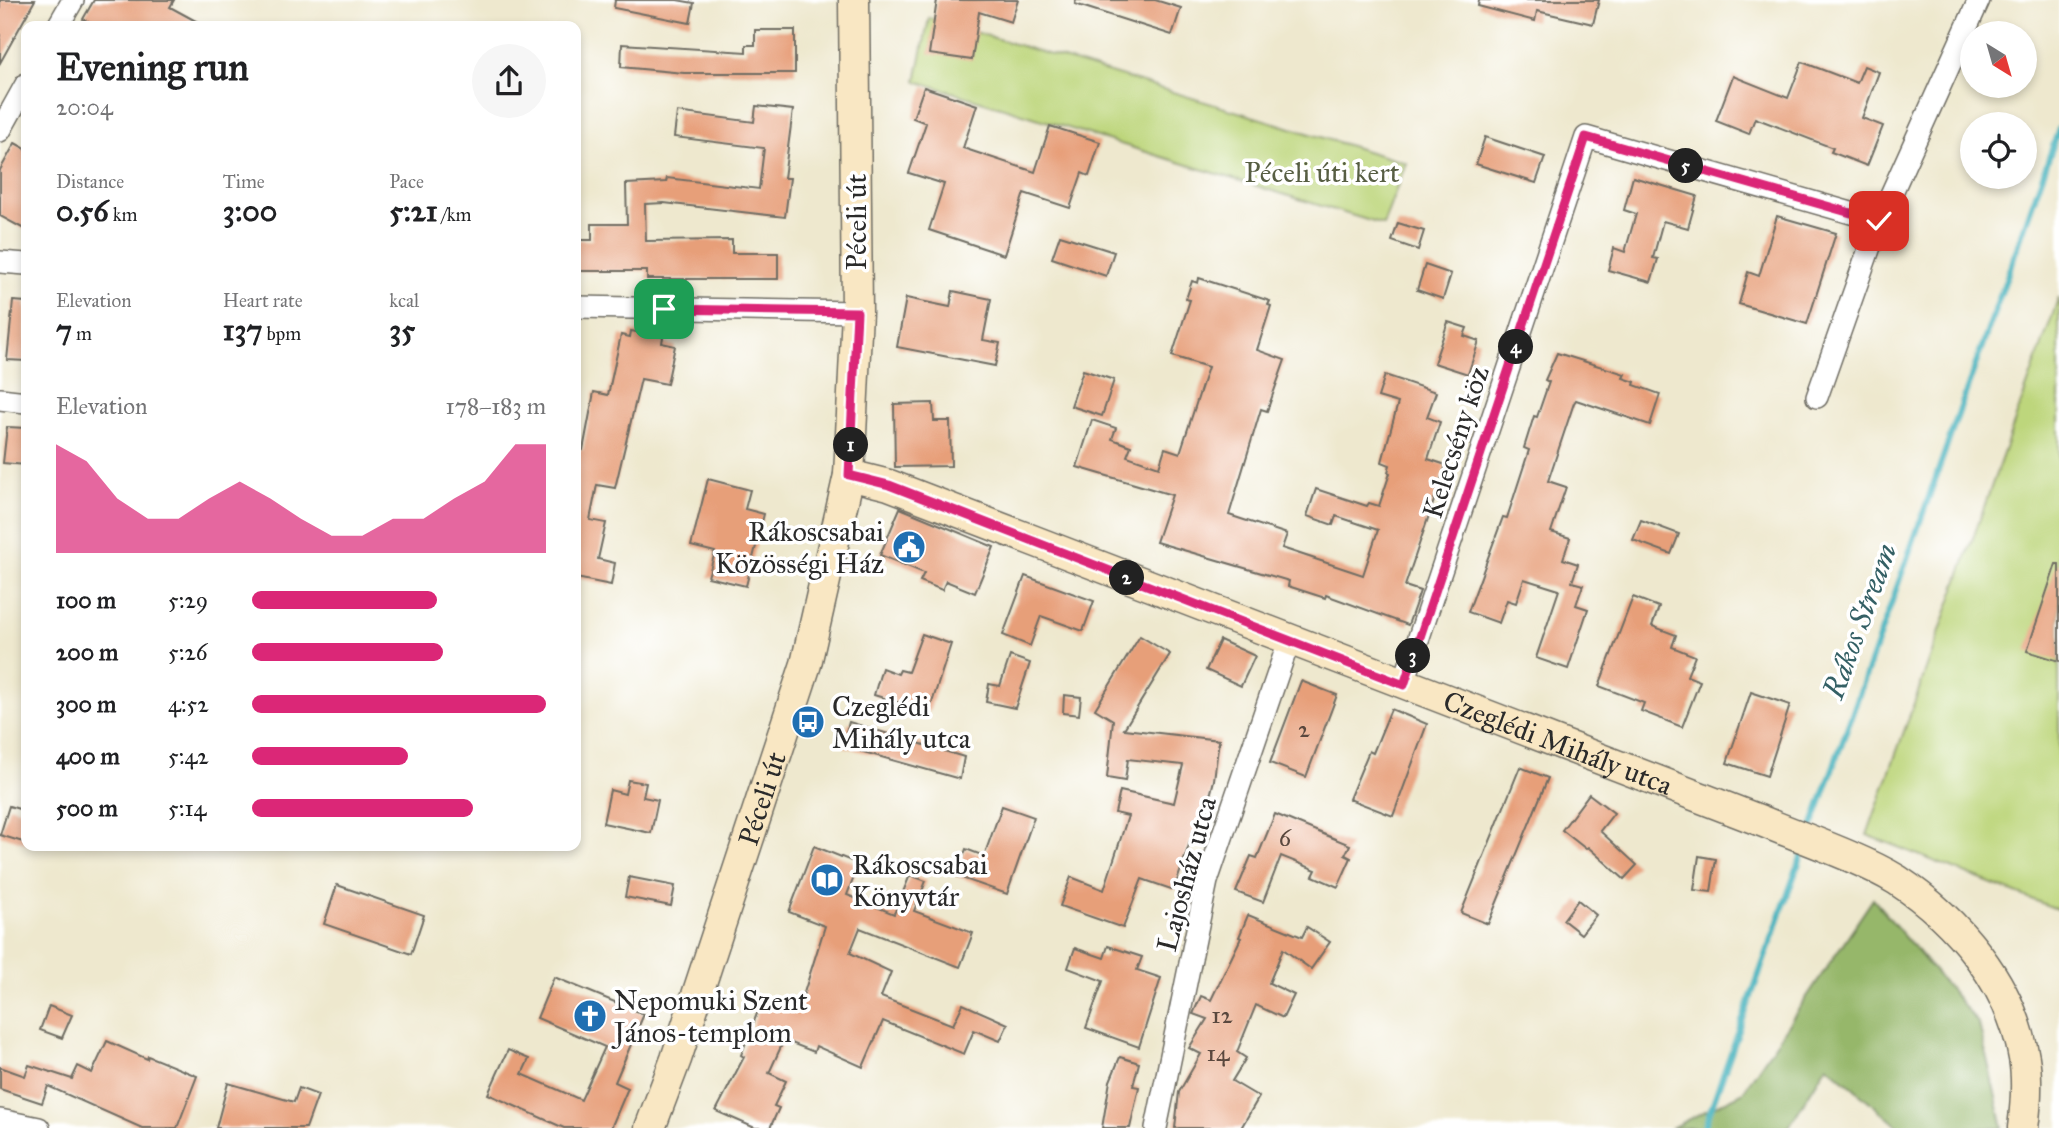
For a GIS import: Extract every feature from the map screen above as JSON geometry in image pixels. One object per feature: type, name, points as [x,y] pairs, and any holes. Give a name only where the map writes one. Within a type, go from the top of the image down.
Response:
[{"type":"main road","name":"Péceli út","points":[[650,1128],[681,1046],[806,664],[833,556],[849,475],[857,312],[854,0]]},
{"type":"main road","name":"Czeglédi Mihály utca","points":[[849,475],[889,485],[1775,827],[1895,879],[1942,913],[1993,975],[2014,1022],[2024,1059],[2024,1128]]},
{"type":"street","points":[[61,21],[73,0]]},
{"type":"street","points":[[1817,397],[1879,221],[1979,0]]},
{"type":"street","points":[[0,131],[21,93]]},
{"type":"street","name":"Kelecsény köz","points":[[1404,685],[1586,137],[1879,221]]},
{"type":"street","points":[[0,262],[21,264]]},
{"type":"street","points":[[581,307],[857,312]]},
{"type":"street","points":[[0,399],[21,401]]},
{"type":"street","name":"Lajosház utca","points":[[1156,1128],[1207,881],[1289,641]]},
{"type":"street","points":[[0,1121],[39,1128]]},
{"type":"green space","name":"Péceli úti kert","points":[[929,18],[1406,163],[1383,225],[916,81]]},
{"type":"green space","points":[[2059,297],[2059,910],[1867,835]]},
{"type":"green space","points":[[1873,899],[1979,1024],[2003,1128],[1900,1128],[1827,1065],[1788,1128],[1671,1128],[1742,1093]]},
{"type":"building","points":[[0,0],[35,0],[21,21],[0,63]]},
{"type":"building","points":[[94,0],[174,0],[170,7],[196,21],[87,21],[83,19]]},
{"type":"building","points":[[615,0],[677,0],[694,3],[690,23],[614,8]]},
{"type":"building","points":[[937,0],[1018,0],[1011,22],[979,12],[972,60],[929,54]]},
{"type":"building","points":[[1076,0],[1155,0],[1181,8],[1172,35],[1075,4]]},
{"type":"building","points":[[1479,0],[1599,0],[1593,24],[1537,11],[1535,21],[1478,6]]},
{"type":"building","points":[[755,30],[795,30],[795,73],[684,73],[621,67],[622,44],[746,52],[746,45],[755,45]]},
{"type":"building","points":[[1802,62],[1857,83],[1864,66],[1879,72],[1862,118],[1883,126],[1867,166],[1831,152],[1833,148],[1755,118],[1749,134],[1716,121],[1733,76],[1788,98]]},
{"type":"building","points":[[924,87],[977,105],[963,148],[1035,172],[1050,126],[1100,142],[1089,176],[1082,173],[1070,208],[1024,193],[1004,255],[929,230],[944,184],[909,173],[926,123],[913,118]]},
{"type":"building","points":[[756,106],[793,110],[784,178],[790,178],[785,217],[664,203],[645,204],[646,241],[732,240],[732,253],[778,253],[778,279],[647,279],[647,271],[581,271],[581,240],[592,240],[592,224],[627,224],[626,184],[666,182],[667,178],[759,189],[764,148],[674,137],[677,112],[754,122]]},
{"type":"building","points":[[1485,137],[1545,157],[1536,183],[1476,164]]},
{"type":"building","points":[[15,143],[21,146],[21,227],[0,216],[0,170]]},
{"type":"building","points":[[1633,177],[1697,196],[1688,228],[1663,221],[1653,258],[1658,259],[1651,282],[1608,270],[1614,248],[1625,252],[1636,214],[1624,210]]},
{"type":"building","points":[[1777,216],[1836,233],[1807,324],[1739,304],[1748,272],[1759,276]]},
{"type":"building","points":[[1398,223],[1424,231],[1418,250],[1392,241]]},
{"type":"building","points":[[1060,235],[1114,252],[1106,276],[1052,258]]},
{"type":"building","points":[[1425,265],[1451,274],[1443,299],[1417,290]]},
{"type":"building","points":[[1199,278],[1270,301],[1268,305],[1271,306],[1257,350],[1285,360],[1267,411],[1261,409],[1229,515],[1287,534],[1282,548],[1363,575],[1378,530],[1336,516],[1333,525],[1307,516],[1316,489],[1367,506],[1369,503],[1379,506],[1390,473],[1390,465],[1382,462],[1398,403],[1378,397],[1385,375],[1436,392],[1427,417],[1440,422],[1428,459],[1446,465],[1405,586],[1420,591],[1408,625],[1326,595],[1325,598],[1288,586],[1289,581],[1156,542],[1172,495],[1077,467],[1092,420],[1116,428],[1112,439],[1131,446],[1127,456],[1159,467],[1165,448],[1180,453],[1208,367],[1172,356],[1190,300],[1186,299],[1192,281],[1198,283]]},
{"type":"building","points":[[953,291],[991,299],[983,340],[1000,343],[995,366],[897,347],[906,298],[950,307]]},
{"type":"building","points":[[13,301],[21,302],[21,361],[7,360]]},
{"type":"building","points":[[1448,322],[1467,328],[1464,336],[1479,341],[1468,374],[1434,363]]},
{"type":"building","points":[[631,331],[663,337],[662,343],[675,346],[667,384],[641,379],[615,488],[597,485],[590,520],[606,523],[598,559],[615,563],[611,585],[581,579],[581,450],[594,392],[608,395],[621,335],[630,337]]},
{"type":"building","points":[[1557,353],[1625,374],[1623,378],[1635,382],[1634,385],[1660,394],[1650,425],[1576,400],[1574,403],[1548,481],[1566,487],[1551,532],[1570,538],[1563,559],[1578,564],[1572,582],[1583,585],[1576,605],[1588,609],[1568,669],[1536,658],[1559,590],[1524,579],[1516,603],[1507,600],[1499,623],[1468,612],[1503,517],[1507,518],[1529,450],[1524,448],[1549,382],[1545,380]]},
{"type":"building","points":[[1083,370],[1114,380],[1102,416],[1071,406]]},
{"type":"building","points":[[933,403],[934,421],[950,421],[951,466],[895,467],[894,404]]},
{"type":"building","points":[[7,427],[21,428],[21,465],[3,463]]},
{"type":"building","points":[[708,479],[750,490],[745,509],[764,514],[746,586],[708,577],[715,552],[691,546]]},
{"type":"building","points":[[900,508],[994,547],[975,593],[946,581],[942,590],[920,581],[924,573],[880,555]]},
{"type":"building","points":[[1641,520],[1679,534],[1671,554],[1633,540]]},
{"type":"building","points":[[2056,564],[2059,564],[2059,661],[2027,651]]},
{"type":"building","points":[[1025,576],[1094,601],[1083,631],[1041,616],[1030,646],[1003,635]]},
{"type":"building","points":[[1633,597],[1659,607],[1652,626],[1676,635],[1672,647],[1695,656],[1687,676],[1700,681],[1682,727],[1641,711],[1644,703],[1599,686]]},
{"type":"building","points":[[922,634],[951,644],[929,712],[874,695],[882,668],[898,674],[900,670],[908,672]]},
{"type":"building","points":[[1140,636],[1170,654],[1124,729],[1219,740],[1214,780],[1201,832],[1194,830],[1174,890],[1142,879],[1123,928],[1060,906],[1071,877],[1104,890],[1128,816],[1115,813],[1120,791],[1174,803],[1183,765],[1128,759],[1125,781],[1107,778],[1113,720],[1095,709]]},
{"type":"building","points":[[1220,640],[1255,656],[1241,686],[1206,670]]},
{"type":"building","points":[[1010,656],[1030,663],[1015,708],[986,702],[989,684],[1000,686]]},
{"type":"building","points":[[1301,681],[1337,695],[1306,777],[1270,763]]},
{"type":"building","points":[[1751,692],[1790,705],[1767,776],[1727,763]]},
{"type":"building","points":[[1064,695],[1081,697],[1079,715],[1063,713]]},
{"type":"building","points":[[1391,709],[1427,724],[1393,816],[1349,799],[1369,751],[1373,753]]},
{"type":"building","points":[[849,722],[964,757],[960,779],[842,746]]},
{"type":"building","points":[[1520,767],[1548,778],[1488,924],[1461,913]]},
{"type":"building","points":[[628,780],[646,783],[643,797],[658,800],[651,833],[603,823],[610,790],[625,794]]},
{"type":"building","points":[[1589,794],[1614,813],[1600,831],[1637,865],[1624,879],[1588,847],[1586,849],[1562,830]]},
{"type":"building","points":[[9,806],[21,810],[21,841],[0,835]]},
{"type":"building","points":[[1002,806],[1034,817],[1007,894],[956,876],[966,849],[984,856]]},
{"type":"building","points":[[1275,814],[1350,845],[1345,855],[1351,858],[1338,887],[1313,876],[1316,870],[1281,856],[1263,902],[1236,892],[1251,856],[1257,858]]},
{"type":"building","points":[[814,846],[859,864],[847,895],[894,914],[910,875],[926,881],[914,911],[973,933],[960,967],[860,928],[850,953],[891,972],[881,997],[953,1025],[963,1004],[1008,1024],[1000,1041],[974,1030],[964,1054],[883,1021],[863,1067],[816,1046],[814,1052],[784,1040],[769,1073],[786,1081],[774,1106],[779,1108],[770,1128],[755,1128],[716,1111],[744,1057],[741,1055],[763,998],[798,1012],[825,926],[789,912]]},
{"type":"building","points":[[1699,856],[1716,859],[1711,892],[1694,890]]},
{"type":"building","points":[[629,877],[675,886],[671,906],[625,897]]},
{"type":"building","points":[[337,885],[424,915],[411,954],[324,924]]},
{"type":"building","points":[[1578,900],[1596,915],[1581,934],[1563,920]]},
{"type":"building","points":[[1248,915],[1302,937],[1307,927],[1330,942],[1311,969],[1283,949],[1269,983],[1294,995],[1283,1018],[1256,1005],[1237,1052],[1246,1058],[1232,1081],[1259,1097],[1241,1128],[1175,1128],[1179,1092],[1201,1054],[1189,1048],[1207,1019],[1193,1014],[1201,996],[1211,1000],[1241,938],[1239,937]]},
{"type":"building","points":[[1108,946],[1142,957],[1137,970],[1161,978],[1139,1047],[1086,1028],[1103,981],[1068,968],[1075,948],[1104,958]]},
{"type":"building","points":[[554,977],[644,1014],[615,1082],[628,1088],[611,1128],[564,1128],[488,1094],[508,1050],[529,1059],[522,1074],[581,1100],[605,1047],[537,1018]]},
{"type":"building","points":[[49,1006],[72,1015],[62,1038],[40,1030]]},
{"type":"building","points":[[107,1041],[147,1059],[148,1056],[197,1076],[177,1128],[142,1128],[48,1086],[42,1103],[0,1089],[0,1067],[25,1076],[29,1065],[72,1079],[78,1066],[92,1073]]},
{"type":"building","points":[[1120,1057],[1139,1063],[1133,1086],[1139,1087],[1130,1128],[1102,1128],[1110,1081]]},
{"type":"building","points":[[228,1083],[294,1102],[299,1088],[318,1095],[306,1128],[216,1128]]},
{"type":"waterway","name":"Rákos Stream","points":[[1810,833],[2059,129]]},
{"type":"waterway","name":"Rákos Stream","points":[[1704,1128],[1805,846]]},
{"type":"place","name":"Rákoscsabai Közösségi Ház","points":[[909,547]]},
{"type":"place","name":"Czeglédi Mihály utca","points":[[808,722]]},
{"type":"place","name":"Rákoscsabai Könyvtár","points":[[827,880]]},
{"type":"place","name":"Nepomuki Szent János-templom","points":[[590,1016]]},
{"type":"route","points":[[664,309],[857,312],[849,475],[889,485],[1404,685],[1586,137],[1879,221]]}]
